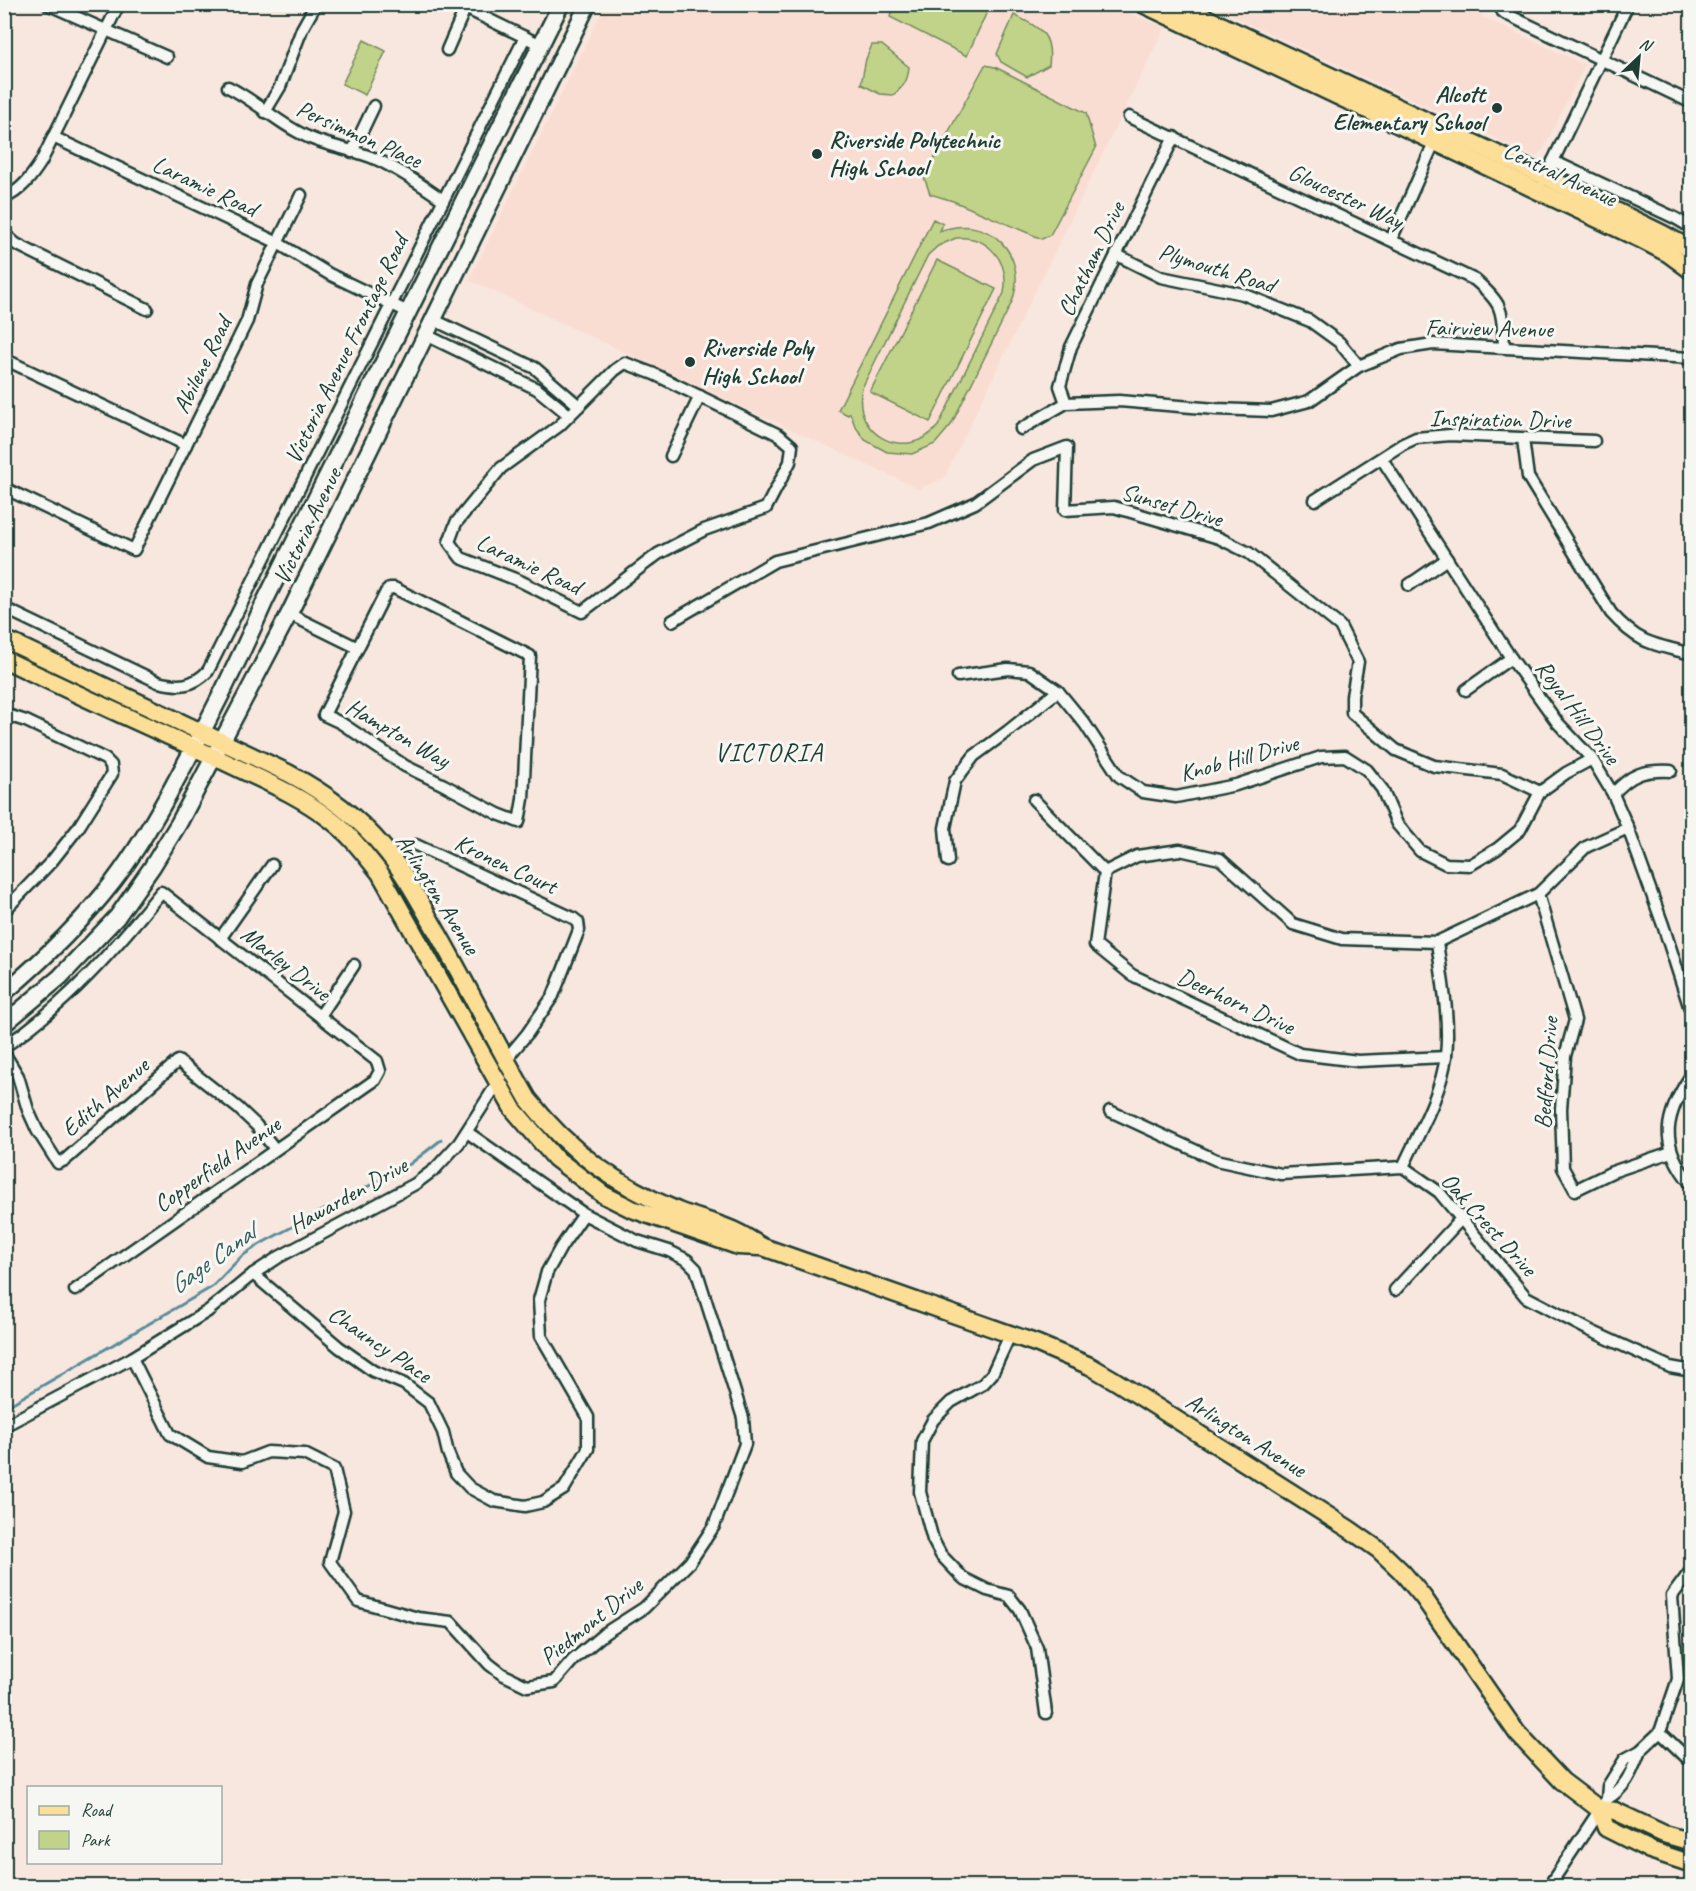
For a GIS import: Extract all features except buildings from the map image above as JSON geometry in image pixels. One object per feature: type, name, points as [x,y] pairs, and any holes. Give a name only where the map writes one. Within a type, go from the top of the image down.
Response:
[{"type":"main road","name":"Victoria Avenue","points":[[4,993],[62,940],[114,880],[158,813],[239,660],[265,601],[561,4]]},
{"type":"main road","name":"Victoria Avenue","points":[[4,1024],[60,977],[117,917],[174,832],[289,614],[588,4]]},
{"type":"main road","name":"Central Avenue","points":[[1143,4],[1543,183],[1663,234],[1692,250]]},
{"type":"main road","name":"Central Avenue","points":[[1176,4],[1437,135]]},
{"type":"main road","name":"Central Avenue","points":[[1543,183],[1669,254],[1692,271]]},
{"type":"main road","name":"Arlington Avenue","points":[[4,639],[198,740],[311,786],[355,818],[400,868],[528,1099],[546,1122],[586,1160],[647,1197],[680,1212],[739,1233],[763,1247],[1065,1355],[1106,1375],[1379,1550],[1423,1597],[1527,1746],[1562,1781],[1615,1811],[1664,1834],[1692,1842]]},
{"type":"main road","name":"Arlington Avenue","points":[[4,658],[60,686],[198,740]]},
{"type":"main road","name":"Arlington Avenue","points":[[217,749],[332,820],[358,846],[386,882],[513,1109],[555,1158],[604,1195],[656,1219],[738,1246],[763,1247]]},
{"type":"main road","name":"Arlington Avenue","points":[[1603,1804],[1606,1828],[1650,1850],[1692,1864]]},
{"type":"street","points":[[47,4],[167,57]]},
{"type":"street","points":[[4,198],[31,178],[119,4]]},
{"type":"street","points":[[265,112],[280,87],[302,29],[316,4]]},
{"type":"street","points":[[1543,183],[1628,4]]},
{"type":"street","points":[[447,50],[463,6],[541,45]]},
{"type":"street","points":[[1502,8],[1692,103]]},
{"type":"street","name":"Victoria Avenue Frontage Road","points":[[4,609],[158,682],[175,687],[192,683],[202,677],[214,663],[525,37]]},
{"type":"street","name":"Persimmon Place","points":[[228,87],[248,97],[265,112],[309,138],[393,167],[443,200]]},
{"type":"street","points":[[352,152],[374,106]]},
{"type":"street","name":"Gloucester Way","points":[[1130,117],[1475,280],[1492,294],[1503,312],[1504,347]]},
{"type":"street","points":[[1391,240],[1437,135]]},
{"type":"street","name":"Laramie Road","points":[[53,137],[276,243],[329,274],[408,312]]},
{"type":"street","name":"Chatham Drive","points":[[1066,403],[1060,386],[1071,347],[1174,137]]},
{"type":"street","points":[[1553,161],[1692,228]]},
{"type":"street","name":"Abilene Road","points":[[4,488],[134,550],[248,321],[257,284],[301,195]]},
{"type":"street","points":[[4,230],[16,244],[147,309]]},
{"type":"street","name":"Plymouth Road","points":[[1117,255],[1161,277],[1243,294],[1310,321],[1339,342],[1359,366]]},
{"type":"street","points":[[434,321],[534,368],[579,406]]},
{"type":"street","points":[[426,335],[537,389],[569,415]]},
{"type":"street","name":"Fairview Avenue","points":[[1021,429],[1066,403],[1119,401],[1271,411],[1309,400],[1359,366],[1401,349],[1432,344],[1692,358]]},
{"type":"street","points":[[4,359],[186,445]]},
{"type":"street","name":"Laramie Road","points":[[625,363],[654,374],[779,435],[792,446],[790,462],[766,508],[704,530],[658,554],[582,612],[520,581],[461,558],[450,542],[456,522],[501,468],[559,426],[579,406],[625,363]]},
{"type":"street","points":[[671,456],[700,396]]},
{"type":"street","name":"Inspiration Drive","points":[[1315,500],[1410,441],[1433,435],[1594,441]]},
{"type":"street","points":[[1523,439],[1528,477],[1611,613],[1627,631],[1646,643],[1692,654]]},
{"type":"street","name":"Sunset Drive","points":[[672,621],[775,561],[929,523],[975,502],[1033,460],[1066,447],[1065,510],[1114,507],[1219,538],[1249,553],[1340,626],[1358,662],[1352,696],[1352,713],[1371,731],[1396,750],[1434,766],[1502,774],[1540,792]]},
{"type":"street","name":"Royal Hill Drive","points":[[1382,459],[1511,658],[1557,722],[1592,759],[1612,794],[1628,828],[1692,1015]]},
{"type":"street","points":[[1409,585],[1447,559]]},
{"type":"street","name":"Hampton Way","points":[[394,588],[529,654],[523,799],[519,822],[498,814],[444,784],[405,766],[341,723],[324,715],[358,648],[386,592],[394,588]]},
{"type":"street","points":[[289,614],[358,648]]},
{"type":"street","points":[[1466,690],[1511,658]]},
{"type":"street","name":"Knob Hill Drive","points":[[958,676],[1008,669],[1029,671],[1058,691],[1085,724],[1119,776],[1143,792],[1176,797],[1236,785],[1321,757],[1345,756],[1367,770],[1382,789],[1397,824],[1420,851],[1446,864],[1470,865],[1497,849],[1520,830],[1540,792]]},
{"type":"street","points":[[948,861],[945,828],[955,781],[974,756],[1058,691]]},
{"type":"street","points":[[4,714],[26,721],[105,759],[111,765],[112,774],[78,828],[52,861],[4,911]]},
{"type":"street","points":[[1540,792],[1566,773],[1592,759]]},
{"type":"street","points":[[1612,794],[1636,775],[1651,771],[1671,771]]},
{"type":"street","points":[[1034,800],[1105,872],[1137,856],[1180,850],[1220,859],[1293,924],[1342,939],[1437,942],[1538,894],[1587,847],[1628,828]]},
{"type":"street","name":"Kronen Court","points":[[416,845],[578,922]]},
{"type":"street","points":[[220,939],[272,865]]},
{"type":"street","name":"Deerhorn Drive","points":[[1105,872],[1095,945],[1132,975],[1300,1054],[1358,1061],[1446,1057]]},
{"type":"street","name":"Marley Drive","points":[[4,1047],[45,1017],[82,982],[121,941],[161,892],[377,1061],[380,1071]]},
{"type":"street","name":"Bedford Drive","points":[[1538,894],[1575,1020],[1564,1056],[1561,1109],[1563,1168],[1575,1190],[1612,1172],[1671,1152]]},
{"type":"street","name":"Hawarden Drive","points":[[4,1426],[132,1358],[208,1311],[253,1274],[279,1257],[415,1184],[435,1169],[467,1132],[498,1084],[507,1062],[555,991],[579,930],[578,922]]},
{"type":"street","points":[[1110,1110],[1216,1160],[1281,1174],[1403,1167],[1436,1094],[1446,1057],[1446,1008],[1437,942]]},
{"type":"street","points":[[320,1016],[354,965]]},
{"type":"street","name":"Edith Avenue","points":[[4,1053],[18,1076],[28,1110],[37,1130],[58,1163],[65,1160],[178,1061],[244,1114],[275,1149]]},
{"type":"street","name":"Copperfield Avenue","points":[[75,1290],[375,1080],[380,1071]]},
{"type":"street","points":[[1692,1074],[1677,1098],[1671,1114],[1669,1132],[1671,1152],[1677,1168],[1692,1185]]},
{"type":"street","name":"Piedmont Drive","points":[[132,1358],[170,1434],[208,1457],[242,1462],[268,1452],[304,1454],[334,1470],[344,1511],[330,1562],[358,1601],[418,1618],[451,1622],[489,1664],[502,1674],[527,1686],[554,1682],[573,1660],[605,1633],[644,1608],[690,1562],[714,1526],[745,1444],[743,1418],[696,1269],[687,1260],[637,1241],[584,1214],[467,1132]]},
{"type":"street","name":"Oak Crest Drive","points":[[1403,1167],[1439,1192],[1526,1297],[1640,1354],[1670,1367],[1692,1371]]},
{"type":"street","name":"Chauncy Place","points":[[253,1274],[339,1347],[373,1371],[404,1384],[429,1402],[443,1432],[456,1473],[470,1488],[494,1501],[525,1506],[543,1502],[564,1489],[588,1449],[588,1417],[541,1336],[539,1300],[547,1272],[584,1214]]},
{"type":"street","points":[[1395,1290],[1460,1220]]},
{"type":"street","points":[[1010,1335],[992,1374],[983,1384],[951,1402],[933,1420],[922,1441],[919,1462],[920,1492],[933,1540],[941,1555],[963,1578],[987,1590],[1009,1596],[1023,1616],[1037,1648],[1046,1713]]},
{"type":"street","points":[[1549,1887],[1576,1843],[1588,1830],[1603,1804],[1608,1786],[1624,1761],[1640,1751],[1660,1732],[1678,1679],[1672,1596],[1692,1569]]},
{"type":"street","points":[[1660,1732],[1692,1760]]},
{"type":"shaded area","name":"Riverside Polytechnic High School","points":[[1107,4],[1165,27],[944,478],[919,489],[469,280],[605,5]]},
{"type":"shaded area","name":"Alcott Elementary School","points":[[1209,5],[1486,5],[1481,16],[1585,65],[1543,150],[1535,157]]},
{"type":"green space","points":[[896,4],[990,5],[967,56],[890,17]]},
{"type":"green space","points":[[1014,15],[1038,28],[1047,39],[1049,46],[1049,65],[1027,77],[1001,62],[997,54]]},
{"type":"green space","points":[[364,40],[386,51],[365,95],[342,84]]},
{"type":"green space","points":[[872,45],[882,45],[909,67],[905,83],[893,95],[880,94],[861,84],[866,59]]},
{"type":"green space","points":[[985,65],[995,67],[1086,113],[1096,148],[1050,235],[1042,239],[953,201],[930,194],[924,177]]},
{"type":"green space","points":[[933,219],[943,224],[940,231],[958,227],[975,228],[989,233],[1001,242],[1010,255],[1015,270],[1016,286],[1011,304],[951,425],[935,444],[912,454],[887,452],[865,440],[855,426],[850,413],[848,415],[838,410]],"holes":[[[956,238],[978,241],[994,252],[1004,270],[1004,293],[938,426],[925,437],[912,442],[897,443],[884,439],[873,431],[865,419],[861,405],[862,388],[928,255],[938,246]]]},
{"type":"green space","points":[[937,260],[996,289],[930,422],[870,392]]},
{"type":"waterway","name":"Gage Canal","points":[[4,1408],[212,1287],[242,1256],[262,1243],[410,1164],[441,1140]]},
{"type":"place","name":"Alcott Elementary School","points":[[1497,108]]},
{"type":"place","name":"Riverside Polytechnic High School","points":[[817,154]]},
{"type":"place","name":"Riverside Poly High School","points":[[690,362]]},
{"type":"district","name":"VICTORIA","points":[[769,752]]}]
